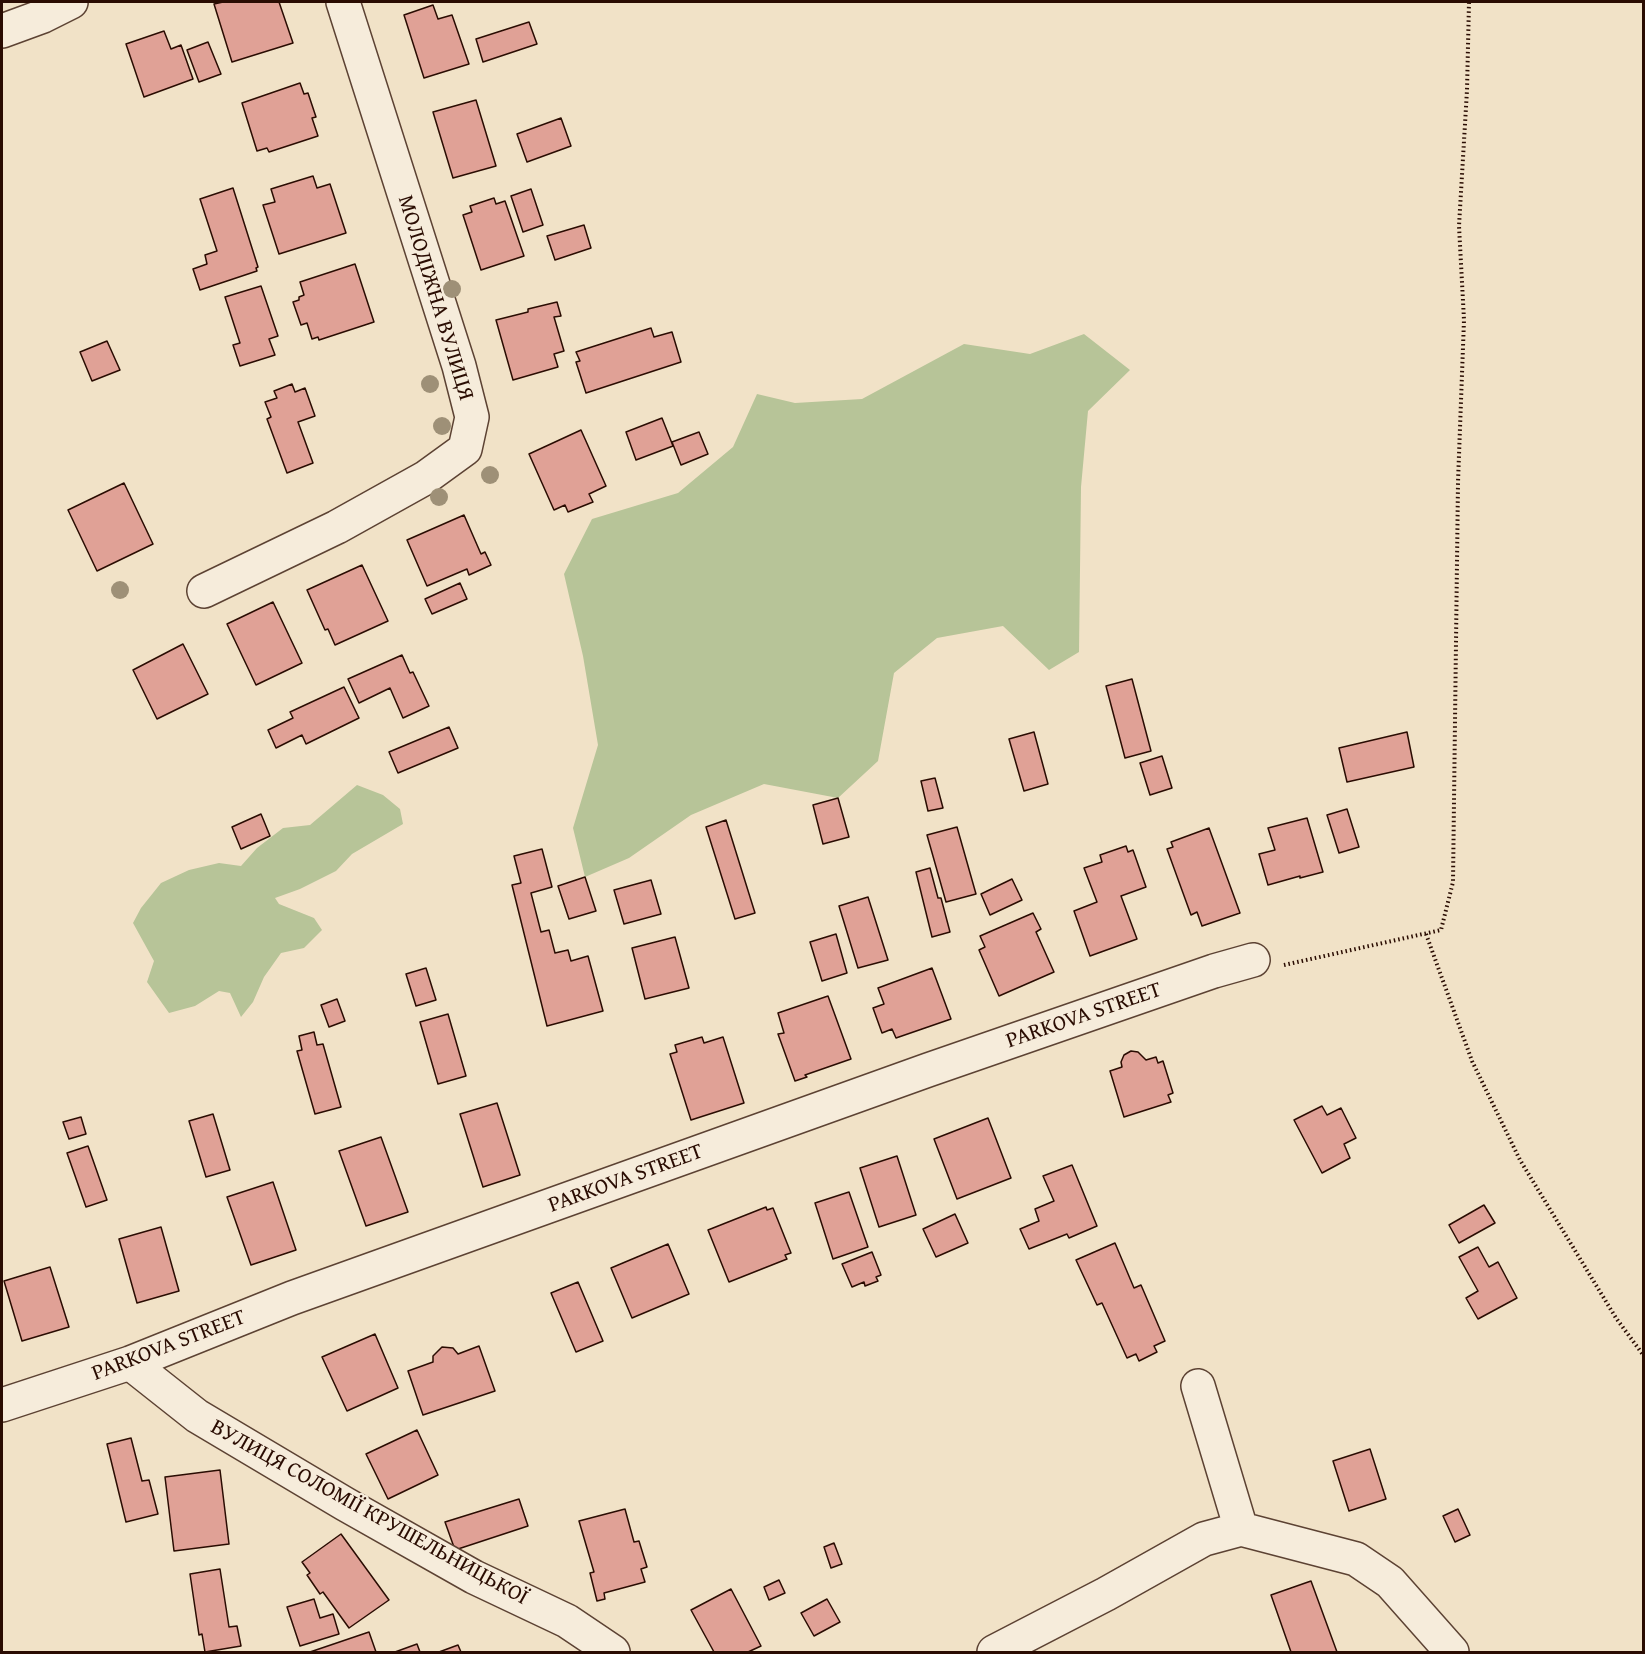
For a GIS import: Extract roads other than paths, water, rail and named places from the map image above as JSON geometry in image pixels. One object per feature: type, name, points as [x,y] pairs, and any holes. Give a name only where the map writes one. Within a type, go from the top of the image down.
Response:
[{"type":"street","points":[[2,31],[43,16],[71,2]]},
{"type":"street","name":"МОЛОДІЖНА ВУЛИЦЯ","points":[[204,591],[347,522],[425,478],[465,449],[472,417],[459,366],[343,2]]},
{"type":"street","name":"PARKOVA STREET","points":[[2,1405],[130,1364],[292,1298],[928,1070],[1214,971],[1252,960]]},
{"type":"street","name":"ВУЛИЦЯ СОЛОМІЇ КРУШЕЛЬНИЦЬКОЇ","points":[[130,1364],[197,1416],[474,1577],[567,1621],[613,1653]]},
{"type":"street","points":[[1198,1386],[1241,1529]]},
{"type":"street","points":[[994,1653],[1204,1539],[1241,1529],[1356,1559],[1390,1582],[1452,1653]]}]
